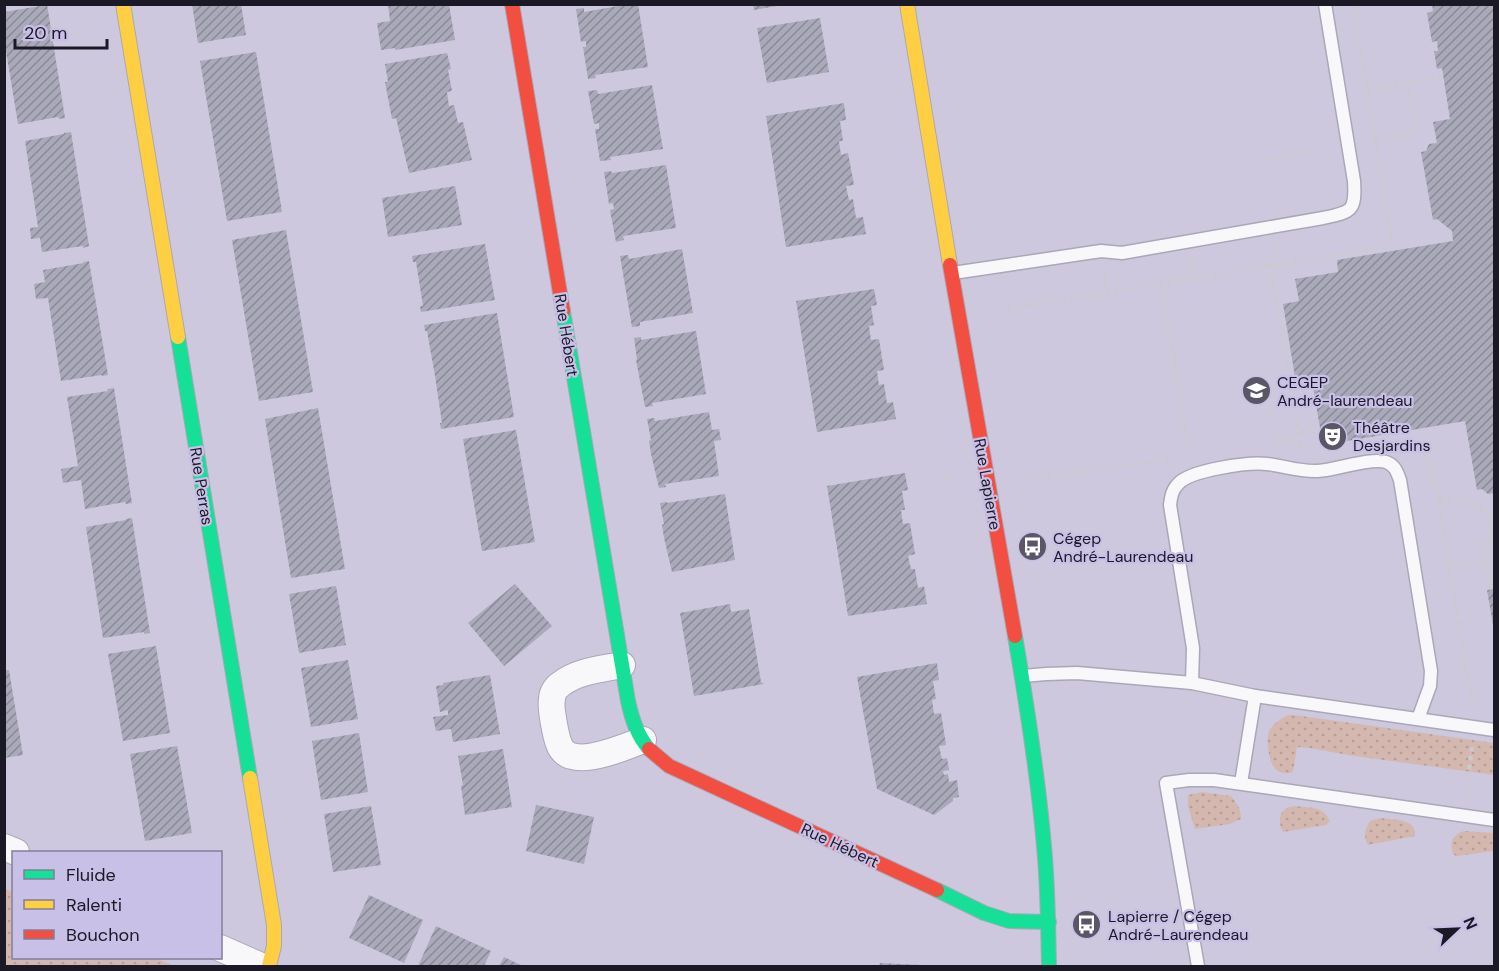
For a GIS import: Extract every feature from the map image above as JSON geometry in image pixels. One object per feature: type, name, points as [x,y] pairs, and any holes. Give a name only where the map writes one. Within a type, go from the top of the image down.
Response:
[{"type":"street","name":"Rue Perras","points":[[123,4],[274,925],[274,949],[269,966]]},
{"type":"street","name":"Rue Hébert","points":[[512,4],[622,665],[632,717],[639,736],[654,754],[669,766],[984,913],[1009,921],[1049,922]]},
{"type":"street","name":"Rue Lapierre","points":[[907,4],[1031,732],[1042,823],[1049,922],[1049,966]]},
{"type":"street","points":[[622,665],[579,675],[556,688],[551,706],[559,745],[565,753],[573,757],[583,757],[615,751],[643,740]]},
{"type":"street","points":[[222,949],[261,966]]},
{"type":"lane","points":[[952,273],[1101,251],[1122,253],[1323,218],[1344,214],[1350,210],[1354,200],[1354,181],[1324,4]]},
{"type":"lane","points":[[1192,683],[1192,648],[1170,505],[1174,488],[1178,483],[1195,473],[1238,466],[1265,464],[1315,471],[1366,462],[1388,462],[1394,466],[1400,480],[1431,671],[1430,686],[1418,719]]},
{"type":"lane","points":[[1022,676],[1077,673],[1192,683],[1255,696],[1494,730]]},
{"type":"lane","points":[[1241,783],[1255,696]]},
{"type":"lane","points":[[1198,966],[1166,783],[1200,779],[1241,783],[1494,820]]},
{"type":"path","points":[[1367,89],[1443,77]]},
{"type":"path","points":[[1375,141],[1416,134],[1408,82]]},
{"type":"path","points":[[1265,160],[1320,151]]},
{"type":"path","points":[[1280,244],[1270,266],[1301,446]]},
{"type":"path","points":[[1193,268],[1194,278]]},
{"type":"path","points":[[1104,271],[1108,292]]},
{"type":"path","points":[[1161,283],[1190,456]]},
{"type":"path","points":[[1300,433],[1321,430]]},
{"type":"path","points":[[1267,443],[1288,440],[1308,449]]},
{"type":"path","points":[[1389,442],[1400,440],[1415,443],[1427,454],[1435,479],[1474,709]]},
{"type":"path","points":[[1021,481],[1179,457]]},
{"type":"path","points":[[1428,481],[1435,479]]},
{"type":"path","points":[[1439,501],[1463,497],[1488,514],[1493,539],[1484,541],[1491,589]]},
{"type":"path","points":[[1450,566],[1494,558]]},
{"type":"path","points":[[1469,775],[1472,744]]},
{"type":"shaded area","points":[[1288,715],[1494,743],[1494,775],[1297,747],[1293,772],[1281,772],[1271,762],[1268,736],[1273,726]]},
{"type":"shaded area","points":[[1202,792],[1231,796],[1237,804],[1241,819],[1230,824],[1195,829],[1188,807],[1188,795]]},
{"type":"shaded area","points":[[1294,806],[1310,807],[1324,812],[1330,821],[1326,825],[1283,832],[1280,823],[1282,812]]},
{"type":"shaded area","points":[[1380,818],[1408,823],[1415,830],[1415,836],[1368,845],[1365,836],[1367,827],[1370,821]]},
{"type":"shaded area","points":[[1464,831],[1494,833],[1494,851],[1454,855],[1451,847],[1452,840]]},
{"type":"shaded area","points":[[4,888],[12,892],[12,959],[158,959],[175,966],[5,966]]},
{"type":"building","points":[[40,4],[47,4],[65,118],[59,119],[58,117],[18,124],[4,39],[4,12],[40,6]]},
{"type":"building","points":[[192,4],[241,4],[246,35],[198,43]]},
{"type":"building","points":[[388,4],[449,4],[455,40],[395,50],[395,48],[381,50],[377,23],[390,21]]},
{"type":"building","points":[[638,4],[648,67],[595,75],[596,78],[588,79],[583,47],[586,47],[586,41],[581,42],[576,9],[584,8],[584,12]]},
{"type":"building","points":[[753,4],[777,4],[777,6],[754,10]]},
{"type":"building","points":[[1432,4],[1494,4],[1494,493],[1488,494],[1482,489],[1477,490],[1465,421],[1323,445],[1313,387],[1297,389],[1283,304],[1299,301],[1295,279],[1338,272],[1337,260],[1453,241],[1452,231],[1437,219],[1433,220],[1421,152],[1426,151],[1429,144],[1437,143],[1433,122],[1450,119],[1442,68],[1437,69],[1434,51],[1438,51],[1437,41],[1432,42],[1427,13],[1433,11]]},
{"type":"building","points":[[820,18],[829,72],[767,83],[757,28]]},
{"type":"building","points":[[256,52],[282,212],[227,221],[200,61]]},
{"type":"building","points":[[447,53],[451,69],[448,70],[452,91],[447,92],[449,106],[454,105],[458,123],[463,122],[472,160],[409,173],[396,118],[392,119],[385,82],[388,82],[385,64]]},
{"type":"building","points":[[652,85],[663,149],[610,157],[611,160],[600,161],[595,129],[599,129],[599,123],[594,124],[588,91],[597,90],[598,94]]},
{"type":"building","points":[[844,103],[846,120],[840,121],[843,141],[839,141],[841,155],[848,153],[854,185],[846,186],[849,200],[853,199],[856,218],[863,217],[866,234],[786,247],[766,116]]},
{"type":"building","points":[[71,132],[89,246],[42,252],[40,238],[31,239],[30,228],[38,227],[25,141]]},
{"type":"building","points":[[666,165],[676,228],[623,236],[624,240],[616,242],[610,210],[614,209],[613,203],[609,204],[604,172],[611,171],[612,173]]},
{"type":"building","points":[[455,186],[462,225],[388,237],[382,198]]},
{"type":"building","points":[[286,230],[313,392],[259,401],[232,240]]},
{"type":"building","points":[[485,244],[495,300],[421,312],[420,306],[423,306],[416,262],[413,262],[412,256]]},
{"type":"building","points":[[682,249],[693,313],[640,322],[640,326],[632,327],[620,256],[628,255],[629,259]]},
{"type":"building","points":[[89,261],[108,375],[61,381],[48,298],[36,299],[34,284],[45,282],[43,270]]},
{"type":"building","points":[[874,289],[877,305],[871,306],[874,325],[869,326],[871,340],[879,339],[884,370],[877,371],[879,385],[884,384],[887,403],[893,402],[896,419],[817,432],[796,301]]},
{"type":"building","points":[[497,313],[514,417],[441,429],[435,376],[424,325]]},
{"type":"building","points":[[696,331],[706,394],[652,403],[653,406],[645,407],[634,338],[641,337],[641,340]]},
{"type":"building","points":[[114,388],[132,503],[126,504],[125,502],[85,509],[81,480],[63,483],[61,469],[78,466],[67,397],[108,391],[107,389]]},
{"type":"building","points":[[318,408],[345,569],[291,578],[265,419]]},
{"type":"building","points":[[709,412],[712,430],[719,429],[721,440],[714,441],[719,476],[665,484],[666,487],[659,488],[651,454],[647,419],[654,418],[655,421]]},
{"type":"building","points":[[516,430],[535,542],[482,551],[463,439]]},
{"type":"building","points":[[905,473],[908,490],[902,491],[905,510],[901,510],[903,524],[910,523],[915,554],[908,556],[911,569],[915,569],[918,588],[924,586],[927,604],[848,616],[827,486]]},
{"type":"building","points":[[725,494],[735,560],[672,572],[664,538],[660,503]]},
{"type":"building","points":[[132,518],[150,633],[103,638],[86,527]]},
{"type":"building","points":[[515,584],[552,626],[504,666],[468,623]]},
{"type":"building","points":[[336,586],[346,645],[299,653],[289,594]]},
{"type":"building","points":[[1494,589],[1494,625],[1493,625],[1487,590]]},
{"type":"building","points":[[730,604],[731,612],[749,609],[761,682],[764,684],[694,696],[680,613]]},
{"type":"building","points":[[156,646],[170,733],[123,741],[108,654]]},
{"type":"building","points":[[348,660],[358,719],[311,727],[301,668]]},
{"type":"building","points":[[937,663],[939,680],[933,681],[936,699],[932,700],[934,714],[941,713],[946,745],[939,746],[942,759],[947,758],[949,770],[943,771],[944,775],[948,774],[949,782],[957,780],[959,797],[953,798],[953,801],[934,815],[877,789],[857,677]]},
{"type":"building","points":[[4,670],[9,670],[23,755],[4,758]]},
{"type":"building","points":[[490,675],[500,734],[453,742],[451,729],[436,731],[433,717],[448,715],[448,710],[440,712],[436,686]]},
{"type":"building","points":[[359,733],[368,792],[321,800],[312,741]]},
{"type":"building","points":[[177,746],[192,833],[145,841],[130,754]]},
{"type":"building","points":[[503,749],[512,807],[465,815],[458,756]]},
{"type":"building","points":[[536,805],[594,817],[584,864],[526,851]]},
{"type":"building","points":[[371,806],[381,865],[333,872],[324,814]]},
{"type":"building","points":[[369,895],[423,920],[404,963],[349,938]]},
{"type":"building","points":[[436,926],[491,951],[484,966],[418,966]]},
{"type":"building","points":[[504,957],[523,966],[499,966]]},
{"type":"building","points":[[880,963],[922,965],[922,966],[879,966]]},
{"type":"traffic: fast","points":[[563,311],[628,701],[641,738],[649,749]]},
{"type":"traffic: fast","points":[[178,337],[250,778]]},
{"type":"traffic: fast","points":[[1015,636],[1042,820],[1049,966]]},
{"type":"traffic: fast","points":[[937,890],[984,913],[1009,921],[1049,922]]},
{"type":"traffic: slow","points":[[123,4],[178,337]]},
{"type":"traffic: slow","points":[[907,4],[950,265]]},
{"type":"traffic: slow","points":[[250,778],[274,925],[274,946],[269,966]]},
{"type":"traffic: jam","points":[[512,4],[563,311]]},
{"type":"traffic: jam","points":[[950,265],[1015,636]]},
{"type":"traffic: jam","points":[[649,749],[669,766],[937,890]]},
{"type":"place","name":"CEGEP André-laurendeau","points":[[1256,391]]},
{"type":"place","name":"Théâtre Desjardins","points":[[1332,436]]},
{"type":"place","name":"Cégep André-Laurendeau","points":[[1032,547]]},
{"type":"place","name":"Lapierre / Cégep André-Laurendeau","points":[[1087,925]]}]
